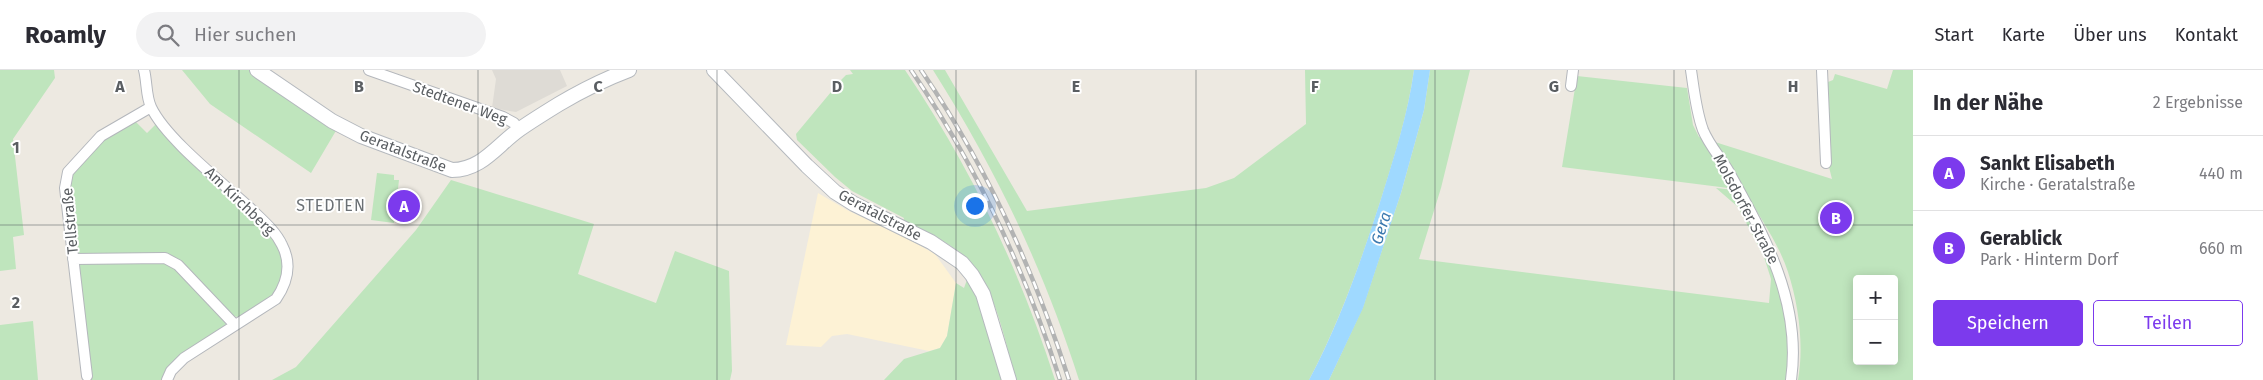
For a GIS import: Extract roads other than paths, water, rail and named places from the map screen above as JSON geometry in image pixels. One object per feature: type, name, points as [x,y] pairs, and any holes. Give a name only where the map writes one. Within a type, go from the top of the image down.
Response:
[{"type":"street","name":"Am Kirchberg","points":[[144,70],[151,107],[169,132],[268,225],[282,244],[288,269],[282,290],[268,305],[184,358],[171,371],[168,380]]},
{"type":"street","name":"Geratalstraße","points":[[257,70],[332,121],[361,136],[452,170],[472,167],[488,157],[519,130],[561,103],[629,70]]},
{"type":"street","name":"Stedtener Weg","points":[[369,70],[503,117],[514,123],[519,130]]},
{"type":"street","name":"Geratalstraße","points":[[714,70],[807,166],[835,192],[854,204],[931,242],[962,263],[972,275],[983,294],[1009,380]]},
{"type":"street","points":[[1571,86],[1573,70]]},
{"type":"street","name":"Molsdorfer Straße","points":[[1691,70],[1696,107],[1704,131],[1764,235],[1778,266],[1792,331],[1793,362],[1790,380]]},
{"type":"street","points":[[1822,70],[1826,163]]},
{"type":"street","name":"Tellstraße","points":[[86,376],[64,188],[68,172],[101,136],[151,107]]},
{"type":"street","points":[[73,259],[165,258],[178,265],[235,325]]},
{"type":"water","name":"Gera","points":[[1414,70],[1430,70],[1424,110],[1401,193],[1363,308],[1329,380],[1309,380],[1331,336],[1366,245],[1400,135]]},
{"type":"railway","points":[[911,70],[957,143],[997,219],[1031,299],[1060,380]]},
{"type":"railway","points":[[921,70],[967,143],[1006,219],[1040,299],[1069,380]]},
{"type":"place","name":"Sankt Elisabeth","points":[[404,206]]},
{"type":"place","name":"Gerablick","points":[[1836,218]]},
{"type":"district","name":"STEDTEN","points":[[331,205]]}]
